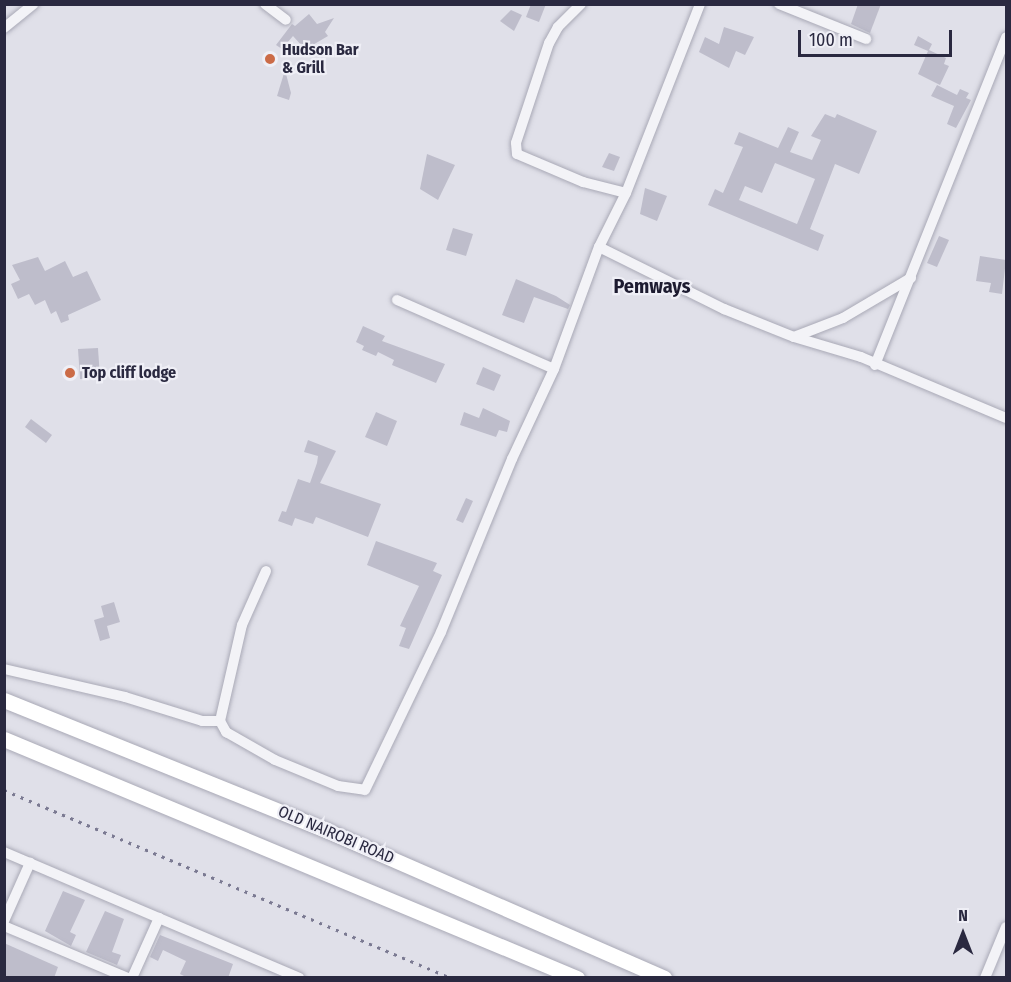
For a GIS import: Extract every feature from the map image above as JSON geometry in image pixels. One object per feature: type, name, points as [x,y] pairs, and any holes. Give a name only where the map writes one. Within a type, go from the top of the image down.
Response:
[{"type":"highway","name":"OLD NAIROBI ROAD","points":[[4,700],[328,831],[664,978]]},
{"type":"highway","points":[[4,739],[577,978]]},
{"type":"street","points":[[4,28],[34,4]]},
{"type":"street","points":[[266,4],[286,20]]},
{"type":"street","points":[[581,4],[558,27],[549,43],[516,143],[517,154],[583,182],[626,193]]},
{"type":"street","points":[[266,571],[243,625],[220,720],[226,732],[275,760],[338,786],[365,790],[441,632],[512,459],[555,369],[599,247],[626,193],[700,4]]},
{"type":"street","points":[[779,4],[866,39]]},
{"type":"street","points":[[875,364],[1006,37]]},
{"type":"street","points":[[599,247],[724,309],[794,337],[875,364],[1006,418]]},
{"type":"street","points":[[794,337],[843,318],[911,278]]},
{"type":"street","points":[[397,300],[555,369]]},
{"type":"street","points":[[4,669],[125,697],[202,721],[220,720]]},
{"type":"street","points":[[4,852],[299,978]]},
{"type":"street","points":[[4,921],[30,863]]},
{"type":"street","points":[[4,926],[130,978],[159,918]]},
{"type":"street","points":[[985,978],[1006,927]]},
{"type":"building","points":[[531,4],[546,4],[539,22],[526,17]]},
{"type":"building","points":[[858,4],[881,4],[870,33],[851,24]]},
{"type":"building","points":[[511,10],[522,15],[514,31],[500,21]]},
{"type":"building","points":[[309,14],[317,24],[334,18],[325,32],[328,36],[311,46],[307,42],[302,46],[293,36],[282,49],[276,45],[292,24],[295,26]]},
{"type":"building","points":[[724,27],[754,37],[745,55],[736,51],[729,68],[699,52],[705,37],[719,44]]},
{"type":"building","points":[[918,36],[932,44],[929,50],[946,58],[944,64],[949,66],[940,85],[918,74],[928,51],[914,45]]},
{"type":"building","points":[[285,70],[291,93],[289,100],[277,96]]},
{"type":"building","points":[[937,85],[957,95],[960,89],[969,93],[966,98],[971,100],[956,128],[947,124],[954,106],[931,96]]},
{"type":"building","points":[[825,114],[835,118],[837,114],[877,131],[859,174],[835,164],[810,229],[824,235],[818,251],[708,205],[715,189],[723,193],[743,147],[734,144],[739,132],[778,148],[788,127],[799,132],[790,152],[812,160],[821,140],[811,136]],"holes":[[[775,163],[815,179],[797,224],[739,200],[745,186],[762,193]]]},
{"type":"building","points":[[609,153],[620,157],[614,171],[602,167]]},
{"type":"building","points":[[427,154],[455,165],[438,200],[420,189]]},
{"type":"building","points":[[645,188],[667,196],[657,221],[640,214]]},
{"type":"building","points":[[453,228],[473,234],[466,256],[446,250]]},
{"type":"building","points":[[939,236],[949,240],[937,267],[927,263]]},
{"type":"building","points":[[980,256],[1006,260],[1002,294],[989,292],[991,283],[976,281]]},
{"type":"building","points":[[38,257],[45,271],[65,261],[73,277],[87,271],[101,300],[68,315],[69,320],[61,323],[56,311],[51,314],[45,300],[35,305],[29,294],[18,299],[11,284],[20,280],[12,265]]},
{"type":"building","points":[[516,279],[556,296],[570,305],[568,309],[534,297],[524,323],[502,315]]},
{"type":"building","points":[[363,326],[385,336],[382,341],[445,364],[436,383],[392,365],[394,360],[378,352],[376,356],[362,350],[364,346],[356,342]]},
{"type":"building","points":[[98,348],[100,378],[80,379],[78,349]]},
{"type":"building","points":[[483,367],[501,375],[494,391],[476,384]]},
{"type":"building","points":[[483,408],[510,421],[507,432],[499,430],[496,437],[460,425],[464,412],[479,418]]},
{"type":"building","points":[[376,412],[397,421],[387,446],[365,437]]},
{"type":"building","points":[[31,419],[52,435],[46,443],[25,427]]},
{"type":"building","points":[[308,440],[336,451],[320,483],[381,504],[368,537],[316,517],[313,524],[295,518],[292,526],[278,521],[282,511],[286,512],[298,479],[310,483],[318,456],[304,452]]},
{"type":"building","points":[[466,498],[473,501],[463,523],[456,520]]},
{"type":"building","points":[[376,541],[437,563],[433,571],[442,575],[409,649],[399,646],[406,628],[400,626],[419,586],[367,565]]},
{"type":"building","points":[[114,602],[120,622],[107,626],[110,638],[100,641],[94,620],[104,617],[101,606]]},
{"type":"building","points":[[63,891],[85,900],[70,932],[76,935],[71,946],[45,931]]},
{"type":"building","points":[[105,911],[124,919],[112,952],[121,955],[117,965],[86,952]]},
{"type":"building","points":[[160,935],[233,964],[228,978],[188,978],[180,974],[186,961],[163,950],[158,961],[150,957]]},
{"type":"building","points":[[4,943],[58,967],[54,978],[4,978]]},
{"type":"railway","points":[[4,790],[452,978]]},
{"type":"place","name":"Hudson Bar & Grill","points":[[270,59]]},
{"type":"place","name":"Top cliff lodge","points":[[70,373]]},
{"type":"district","name":"Pemways","points":[[652,286]]}]
